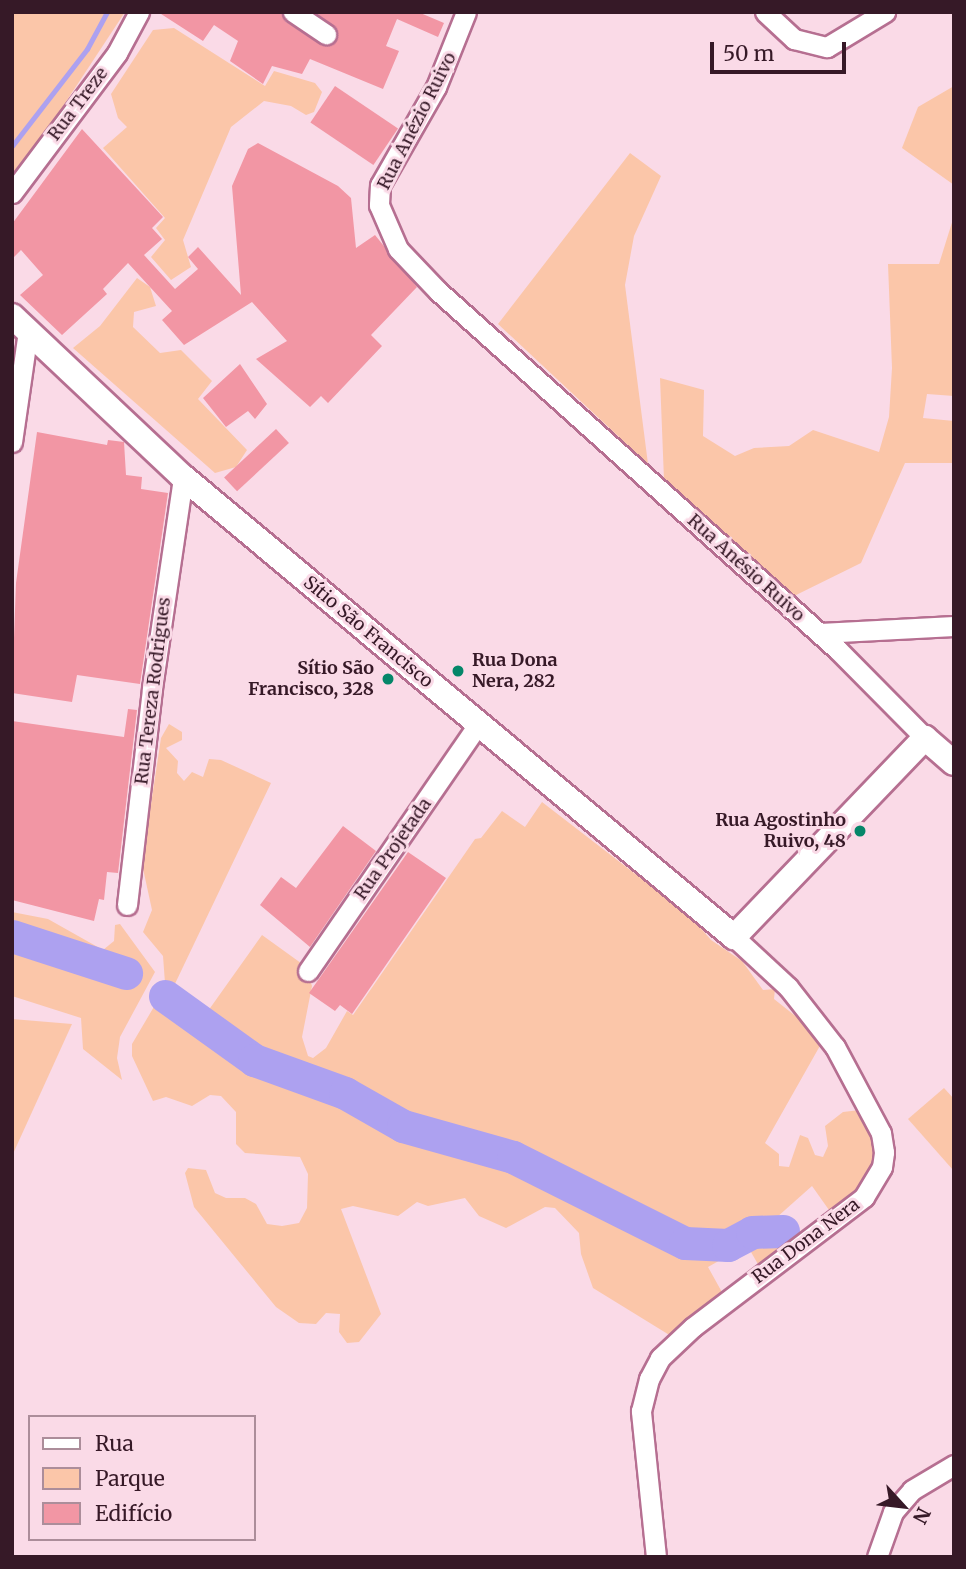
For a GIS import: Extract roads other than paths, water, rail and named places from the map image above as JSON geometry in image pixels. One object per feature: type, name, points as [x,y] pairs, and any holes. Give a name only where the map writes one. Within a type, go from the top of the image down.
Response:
[{"type":"street","name":"Rua Treze","points":[[12,193],[117,53],[139,12]]},
{"type":"street","points":[[293,12],[326,34]]},
{"type":"street","name":"Rua Anézio Ruivo","points":[[466,12],[436,87],[380,185],[379,205],[398,249],[534,378]]},
{"type":"street","points":[[765,12],[794,39],[827,47],[885,12]]},
{"type":"street","points":[[12,442],[20,323]]},
{"type":"street","name":"Sítio São Francisco","points":[[20,323],[183,477],[477,726],[734,937]]},
{"type":"street","name":"Rua Anésio Ruivo","points":[[534,378],[820,633],[925,738],[954,763]]},
{"type":"street","name":"Rua Tereza Rodrigues","points":[[127,905],[152,688],[183,477]]},
{"type":"street","points":[[820,633],[954,626]]},
{"type":"street","name":"Rua Projetada","points":[[308,971],[477,726]]},
{"type":"street","points":[[734,937],[925,738]]},
{"type":"street","name":"Rua Dona Nera","points":[[656,1557],[641,1411],[654,1368],[693,1327],[864,1197],[882,1167],[884,1152],[881,1133],[835,1047],[788,987],[734,937]]},
{"type":"street","points":[[877,1557],[893,1511],[912,1490],[954,1465]]},
{"type":"waterway","points":[[12,146],[87,49],[107,12]]},
{"type":"waterway","points":[[12,936],[126,973]]},
{"type":"waterway","points":[[165,996],[254,1060],[345,1093],[403,1126],[513,1157],[685,1243],[728,1245],[752,1232],[783,1231]]},
{"type":"place","name":"Rua Dona Nera, 282","points":[[458,671]]},
{"type":"place","name":"Sítio São Francisco, 328","points":[[388,679]]},
{"type":"place","name":"Rua Agostinho Ruivo, 48","points":[[860,831]]}]
